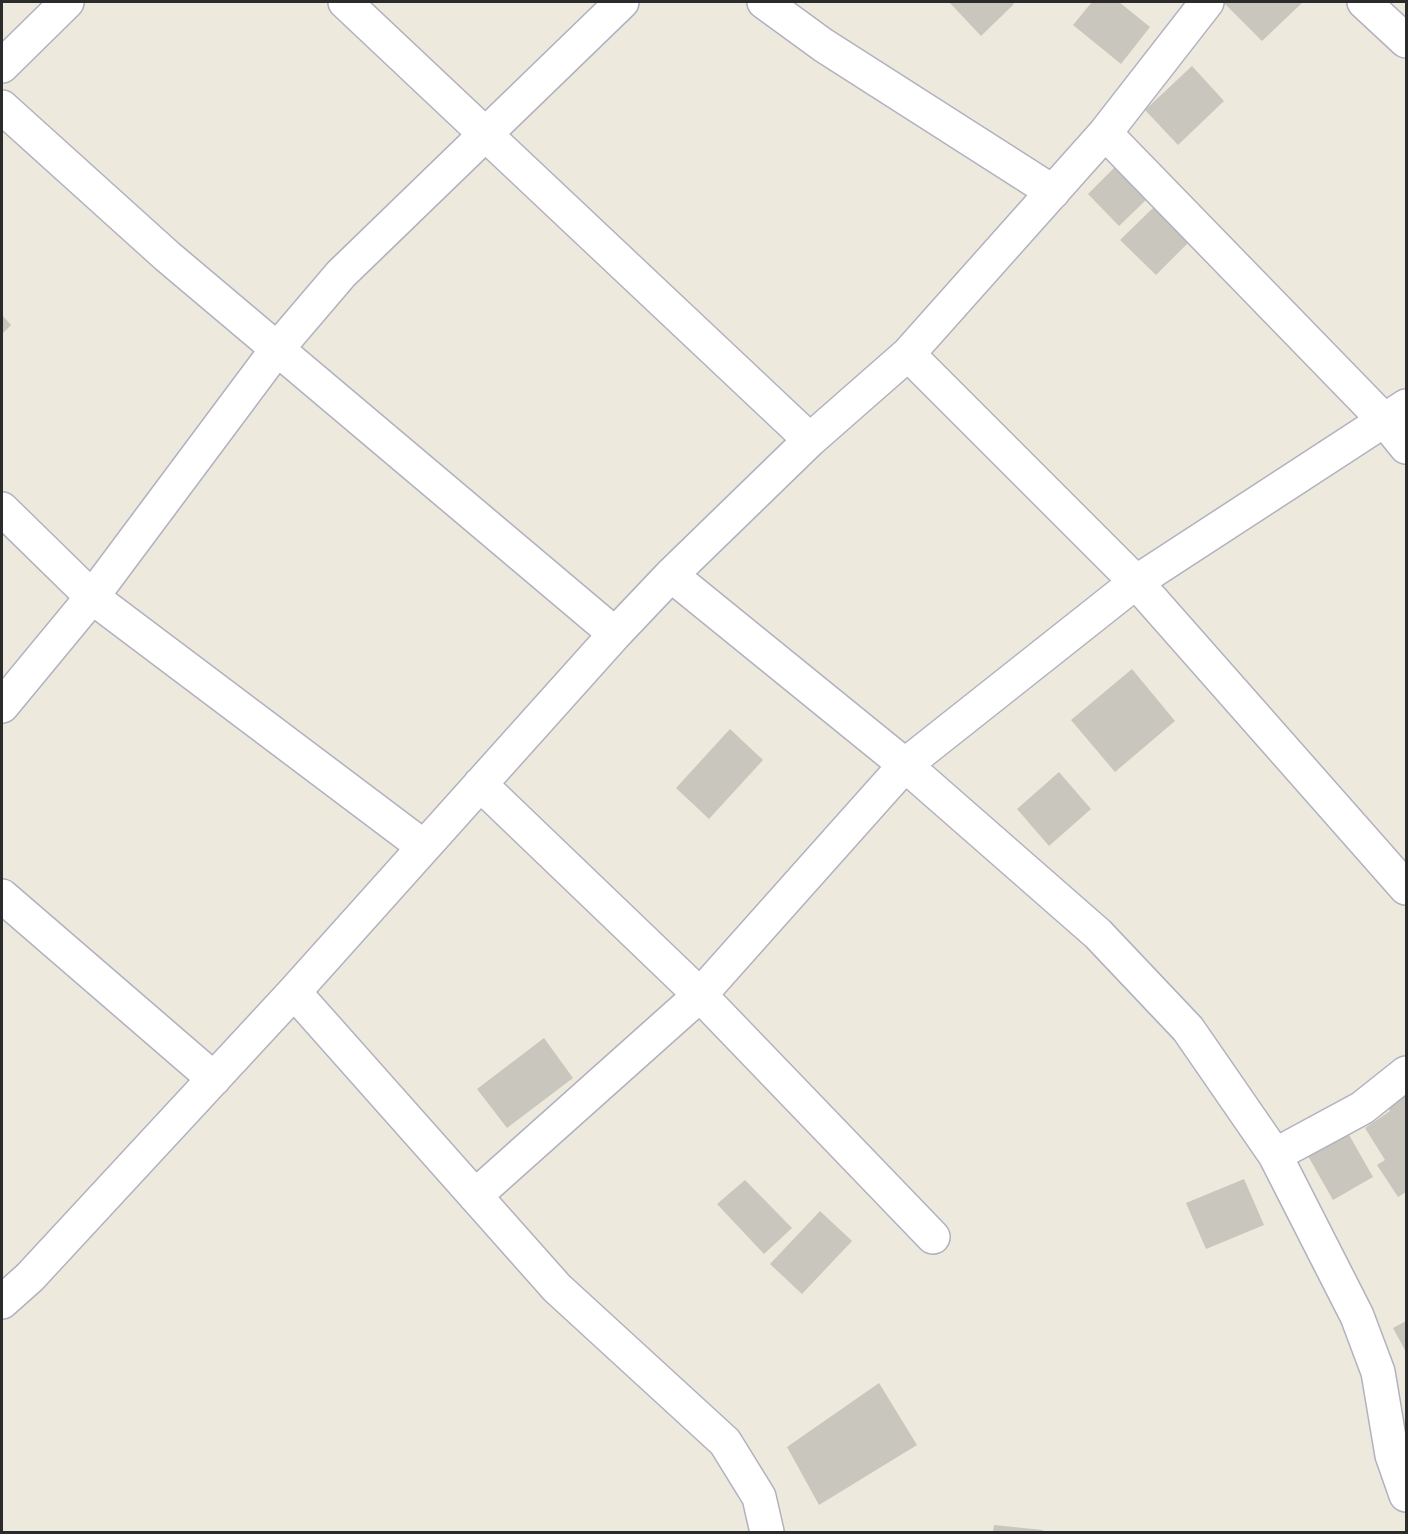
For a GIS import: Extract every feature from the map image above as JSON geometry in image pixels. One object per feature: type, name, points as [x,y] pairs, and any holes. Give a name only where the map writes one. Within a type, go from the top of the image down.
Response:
[{"type":"street","points":[[2,66],[66,2]]},
{"type":"street","points":[[345,2],[486,132],[810,440]]},
{"type":"street","points":[[2,706],[92,597],[277,349],[341,274],[622,2]]},
{"type":"street","points":[[764,2],[823,45],[1053,192]]},
{"type":"street","points":[[2,1302],[30,1277],[214,1079],[615,634],[671,575],[810,440],[908,354],[1105,134],[1207,2]]},
{"type":"street","points":[[1364,2],[1407,41]]},
{"type":"street","points":[[2,107],[167,256],[615,634]]},
{"type":"street","points":[[1105,134],[1396,414],[1407,447]]},
{"type":"street","points":[[908,354],[1136,582],[1407,888]]},
{"type":"street","points":[[475,1196],[700,995],[904,765],[1136,582],[1396,414]]},
{"type":"street","points":[[2,509],[92,597],[424,847]]},
{"type":"street","points":[[671,575],[904,765],[1106,942],[1188,1029],[1275,1155],[1357,1316],[1378,1372],[1392,1455],[1407,1495]]},
{"type":"street","points":[[480,784],[700,995],[933,1237]]},
{"type":"street","points":[[2,896],[214,1079]]},
{"type":"street","points":[[294,992],[557,1288],[725,1442],[759,1497],[767,1533]]},
{"type":"street","points":[[1275,1155],[1362,1108],[1407,1073]]},
{"type":"building","points":[[949,2],[1012,2],[1014,4],[981,36]]},
{"type":"building","points":[[1092,2],[1119,2],[1150,27],[1121,64],[1073,25]]},
{"type":"building","points":[[1223,2],[1303,2],[1262,41]]},
{"type":"building","points":[[1192,66],[1224,101],[1178,145],[1145,110]]},
{"type":"building","points":[[1116,166],[1148,198],[1119,226],[1088,194]]},
{"type":"building","points":[[1155,206],[1190,241],[1156,275],[1120,240]]},
{"type":"building","points":[[2,315],[11,325],[2,334]]},
{"type":"building","points":[[1132,669],[1175,721],[1115,772],[1071,720]]},
{"type":"building","points":[[730,729],[763,760],[709,819],[676,788]]},
{"type":"building","points":[[1059,772],[1091,809],[1049,846],[1017,809]]},
{"type":"building","points":[[544,1038],[573,1078],[507,1128],[477,1089]]},
{"type":"building","points":[[1406,1090],[1406,1192],[1398,1197],[1377,1165],[1385,1160],[1365,1128],[1390,1111],[1386,1104]]},
{"type":"building","points":[[1344,1126],[1373,1177],[1333,1200],[1304,1149]]},
{"type":"building","points":[[1244,1179],[1264,1225],[1206,1249],[1186,1203]]},
{"type":"building","points":[[745,1180],[792,1228],[764,1254],[717,1204]]},
{"type":"building","points":[[820,1211],[852,1241],[802,1294],[770,1264]]},
{"type":"building","points":[[1406,1321],[1406,1352],[1393,1328]]},
{"type":"building","points":[[879,1383],[917,1445],[819,1505],[787,1447]]},
{"type":"building","points":[[994,1525],[1043,1530],[1043,1532],[993,1532]]}]
